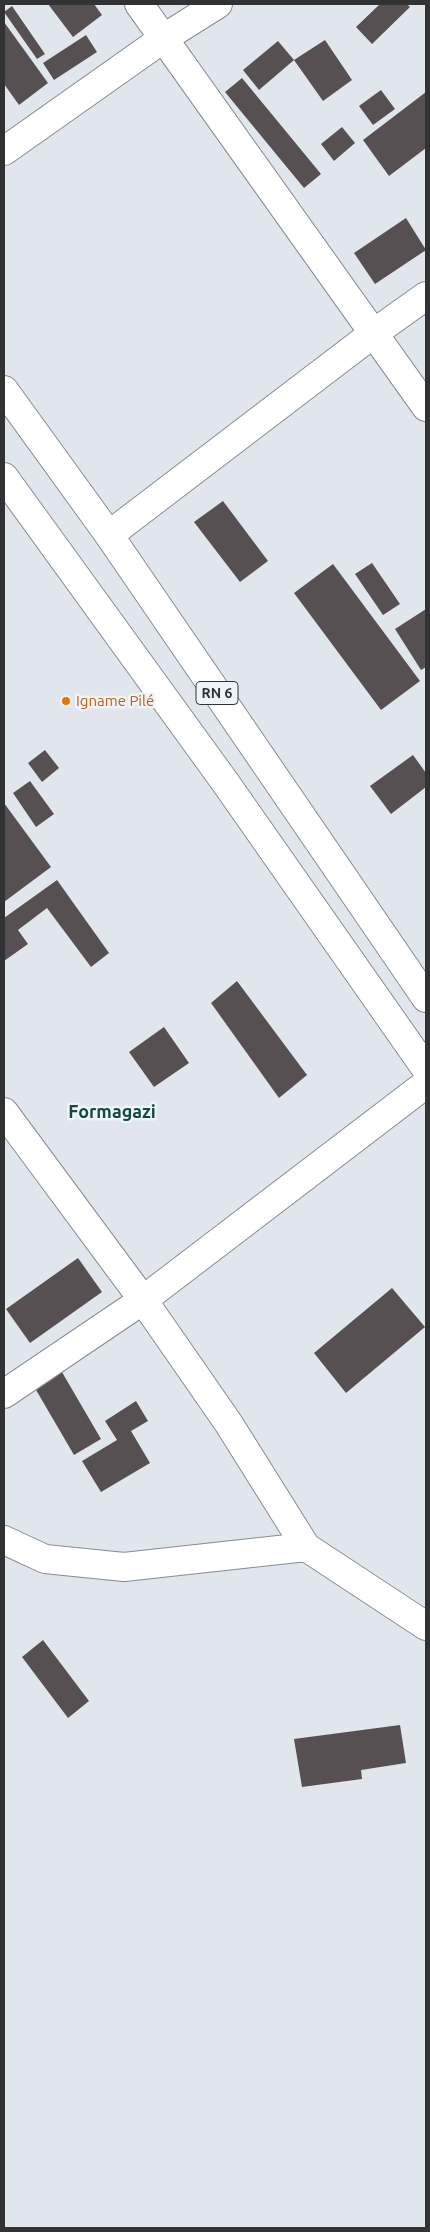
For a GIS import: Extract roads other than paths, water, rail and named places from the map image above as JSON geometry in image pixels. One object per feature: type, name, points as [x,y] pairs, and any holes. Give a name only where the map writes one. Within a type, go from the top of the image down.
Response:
[{"type":"street","points":[[139,4],[426,407]]},
{"type":"street","points":[[4,151],[164,38],[218,4]]},
{"type":"street","points":[[110,536],[374,333],[426,296]]},
{"type":"street","name":"RN 6","points":[[4,390],[110,536],[426,998]]},
{"type":"street","name":"RN 6","points":[[4,477],[225,782],[426,1069]]},
{"type":"street","points":[[4,1394],[143,1300],[426,1084]]},
{"type":"street","points":[[4,1112],[143,1300],[229,1424],[306,1547],[426,1626]]},
{"type":"street","points":[[4,1540],[45,1559],[124,1567],[306,1547]]},
{"type":"place","name":"Igname Pilé","points":[[66,701]]},
{"type":"district","name":"Formagazi","points":[[112,1112]]}]
